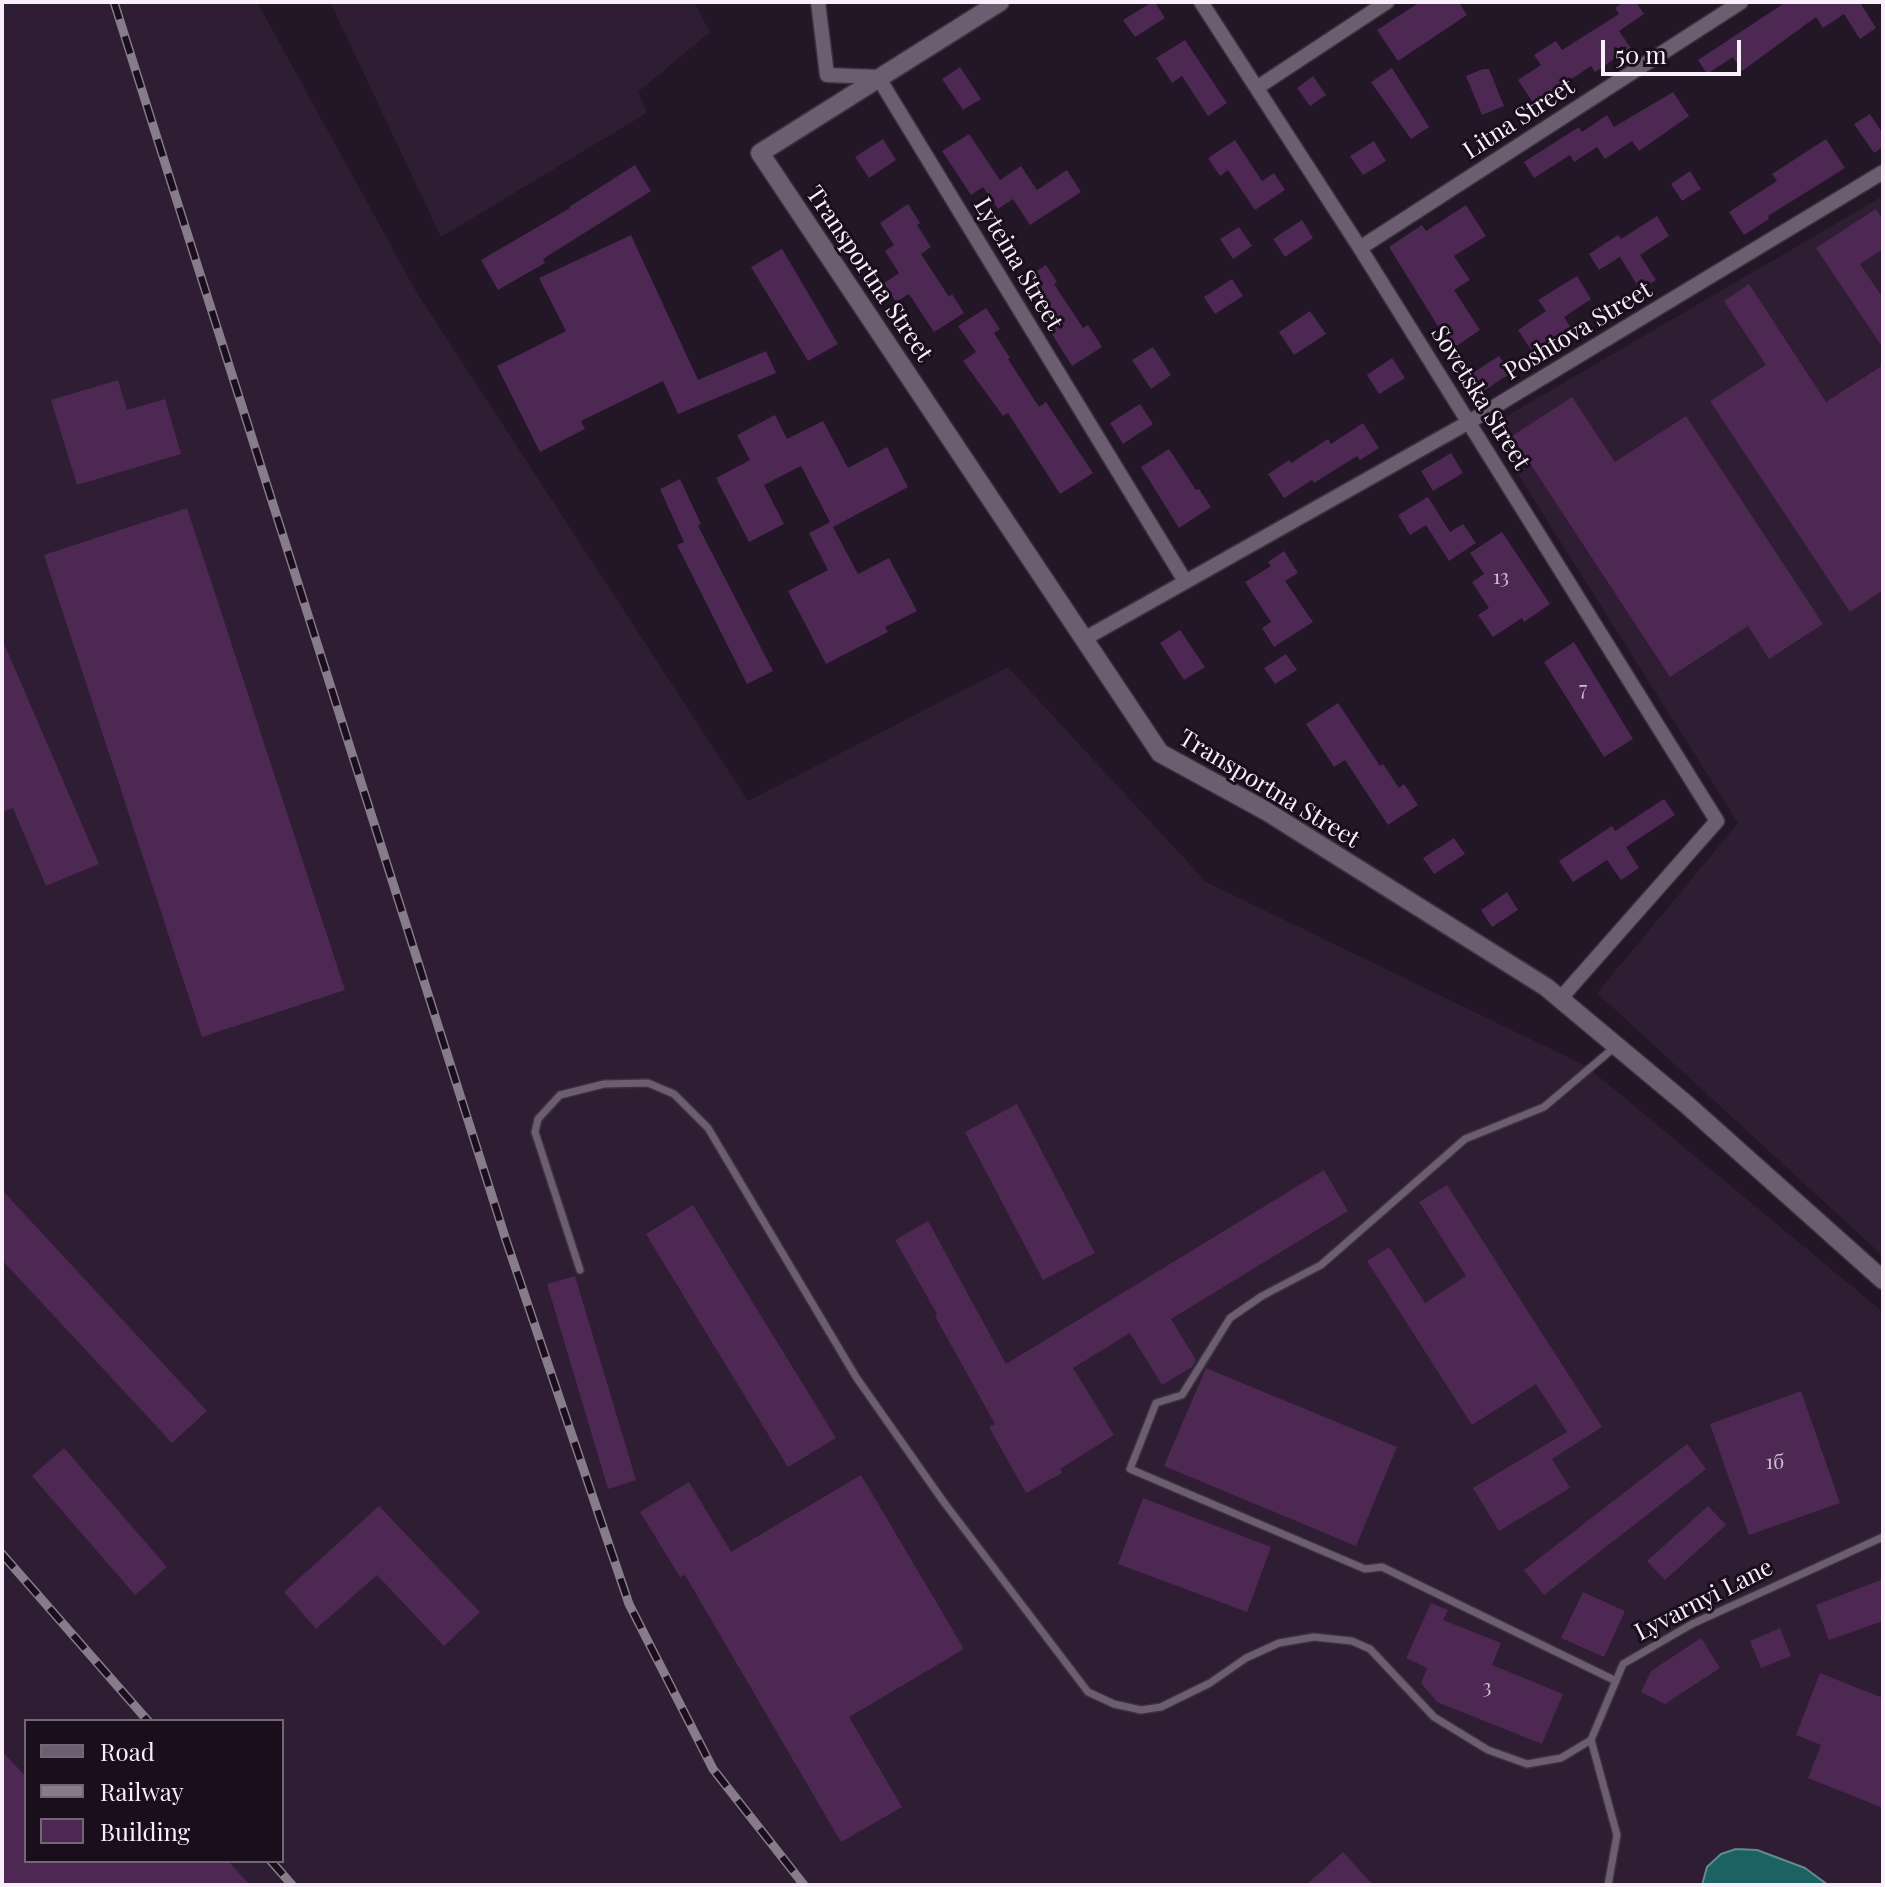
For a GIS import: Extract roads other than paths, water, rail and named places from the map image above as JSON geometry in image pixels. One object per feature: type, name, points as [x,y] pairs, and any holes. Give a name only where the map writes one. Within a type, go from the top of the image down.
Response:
[{"type":"street","points":[[818,2],[827,75],[878,77],[1000,2]]},
{"type":"street","name":"Sovetska Street","points":[[1201,2],[1360,248],[1717,821],[1560,999]]},
{"type":"street","points":[[1258,87],[1387,2]]},
{"type":"street","name":"Litna Street","points":[[1360,248],[1741,2]]},
{"type":"street","name":"Transportna Street","points":[[878,77],[760,153],[1160,753],[1266,811],[1546,987],[1686,1104],[1883,1280]]},
{"type":"street","name":"Lyteina Street","points":[[878,77],[1185,581]]},
{"type":"street","name":"Poshtova Street","points":[[1084,639],[1469,422],[1883,172]]},
{"type":"lane","points":[[1616,1681],[1382,1567],[1365,1569],[1130,1469],[1156,1403],[1182,1395],[1230,1318],[1262,1296],[1321,1265],[1465,1139],[1544,1107],[1617,1046]]},
{"type":"lane","points":[[580,1270],[535,1132],[538,1119],[560,1095],[604,1084],[648,1083],[674,1094],[708,1128],[856,1377],[943,1501],[1088,1692],[1114,1704],[1141,1710],[1161,1707],[1210,1683],[1246,1658],[1279,1643],[1314,1637],[1352,1641],[1370,1649],[1434,1717],[1488,1750],[1527,1764],[1561,1758],[1591,1740],[1617,1835],[1608,1885]]},
{"type":"lane","name":"Lyvarnyi Lane","points":[[1591,1740],[1623,1664],[1692,1624],[1883,1537]]},
{"type":"railway","points":[[114,2],[505,1237],[629,1604],[713,1769],[804,1885]]},
{"type":"railway","points":[[2,1554],[146,1719]]},
{"type":"railway","points":[[273,1863],[292,1885]]}]
